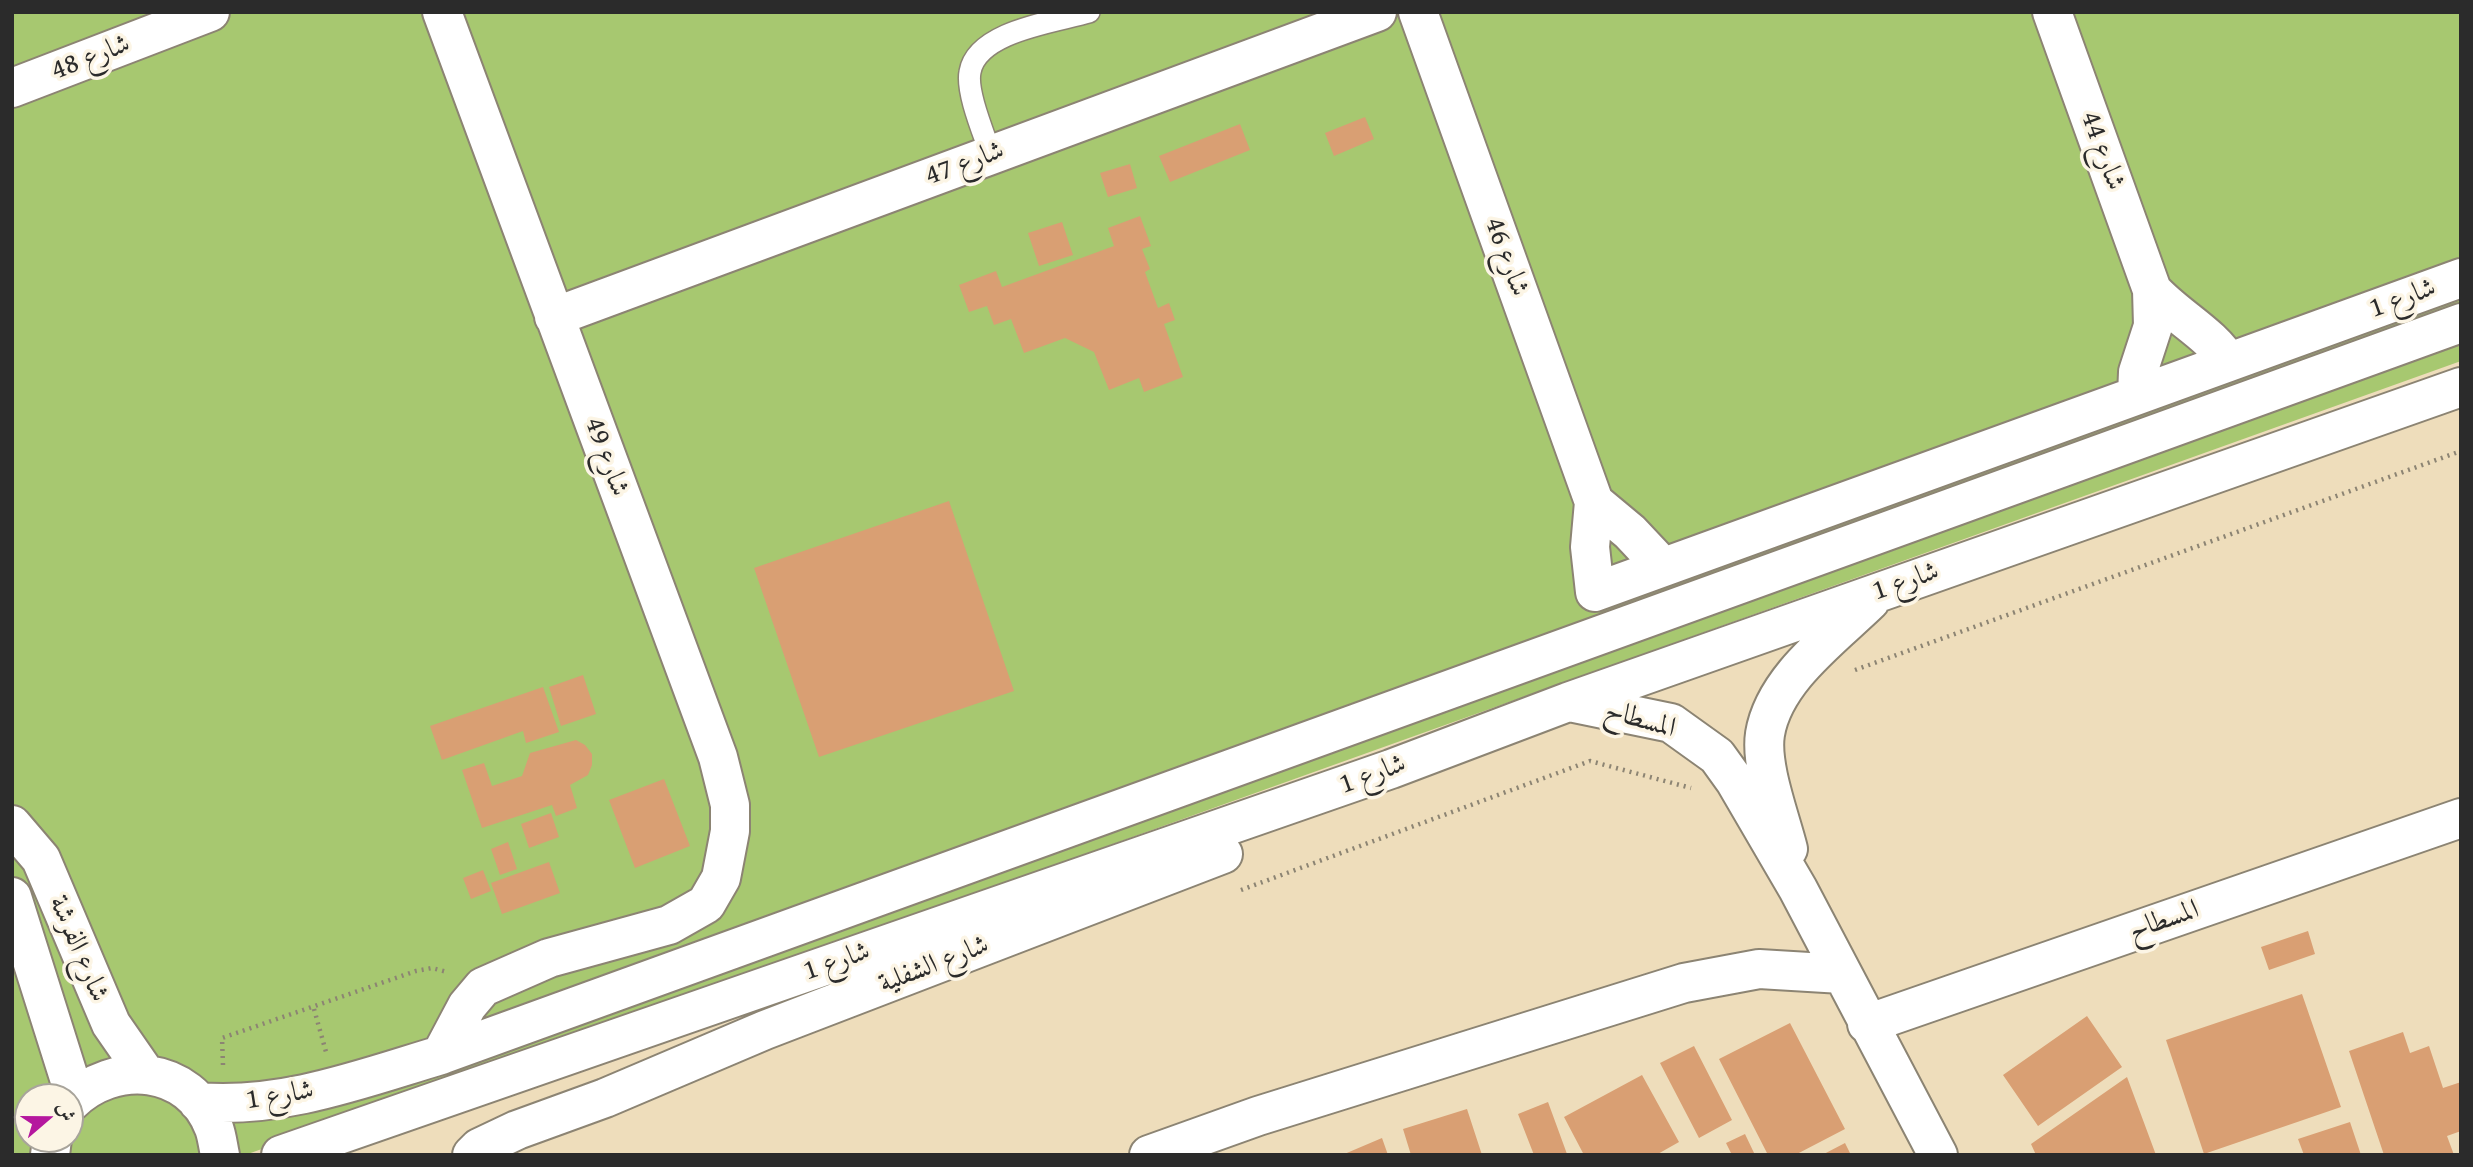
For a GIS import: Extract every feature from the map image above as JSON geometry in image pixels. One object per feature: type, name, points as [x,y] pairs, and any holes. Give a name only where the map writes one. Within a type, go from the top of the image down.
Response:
[{"type":"street","name":"شارع 48","points":[[12,88],[210,12]]},
{"type":"street","name":"شارع 49","points":[[442,12],[725,781],[730,805],[730,831],[721,878],[706,904],[669,925],[549,958],[483,987]]},
{"type":"street","name":"شارع 47","points":[[554,317],[1377,12]]},
{"type":"street","name":"شارع 46","points":[[1418,12],[1594,502],[1590,547],[1595,592]]},
{"type":"street","name":"شارع 44","points":[[2052,12],[2152,290],[2153,326],[2138,372],[2137,395]]},
{"type":"street","name":"شارع 1","points":[[1595,592],[2461,278]]},
{"type":"street","name":"شارع 44","points":[[2152,290],[2176,315],[2214,342],[2228,362]]},
{"type":"street","name":"شارع 1","points":[[198,1102],[247,1103],[285,1099],[441,1055],[2461,323]]},
{"type":"street","name":"شارع 1","points":[[281,1155],[1391,769],[1567,702],[2461,387]]},
{"type":"street","points":[[1594,502],[1630,532],[1662,566]]},
{"type":"street","name":"المسطاح","points":[[1798,889],[1768,770],[1765,736],[1781,693],[1880,592]]},
{"type":"street","name":"المسطاح","points":[[1567,702],[1671,723],[1717,756],[1735,781],[1798,889],[1938,1155]]},
{"type":"street","name":"شارع الشفلية","points":[[472,1155],[479,1148],[517,1130],[605,1098],[765,1030],[1326,815],[1360,796],[1391,769]]},
{"type":"street","name":"المسطاح","points":[[1867,1024],[2461,818]]},
{"type":"street","name":"شارع الفرشة","points":[[12,825],[41,859],[110,1024],[145,1073]]},
{"type":"street","name":"شارع الفرشة","points":[[12,897],[70,1083]]},
{"type":"street","points":[[1150,1155],[1258,1116],[1684,984],[1759,969],[1842,974]]},
{"type":"street","points":[[441,1055],[467,1006],[483,987]]},
{"type":"street","points":[[84,1091],[92,1084],[118,1074],[145,1073],[174,1083],[198,1102],[214,1127],[220,1155]]},
{"type":"lane","points":[[991,155],[971,91],[969,73],[975,56],[988,43],[997,39],[1089,12]]},
{"type":"path","points":[[1849,673],[2461,451]]},
{"type":"path","points":[[1236,892],[1590,761],[1702,790],[1735,781]]},
{"type":"path","points":[[223,1074],[222,1038],[416,971],[432,968],[483,987]]},
{"type":"green space","points":[[12,12],[2461,12],[2461,361],[245,1155],[12,1155]]},
{"type":"building","points":[[1365,117],[1374,139],[1334,156],[1325,133]]},
{"type":"building","points":[[1240,124],[1250,150],[1170,182],[1159,156]]},
{"type":"building","points":[[1130,164],[1137,188],[1108,197],[1100,173]]},
{"type":"building","points":[[1140,216],[1151,246],[1142,249],[1150,269],[1145,272],[1158,308],[1169,303],[1175,320],[1164,324],[1183,377],[1144,392],[1139,378],[1109,390],[1094,352],[1065,338],[1024,353],[1011,319],[994,325],[987,306],[969,312],[959,285],[996,271],[1002,287],[1114,246],[1108,228]]},
{"type":"building","points":[[1062,222],[1073,255],[1039,266],[1028,233]]},
{"type":"building","points":[[949,501],[1014,691],[819,757],[754,568]]},
{"type":"building","points":[[583,675],[596,714],[561,726],[549,687]]},
{"type":"building","points":[[543,687],[559,732],[526,743],[523,731],[442,760],[430,726]]},
{"type":"building","points":[[576,740],[585,745],[592,754],[588,775],[570,785],[577,808],[556,816],[552,805],[482,828],[462,770],[484,763],[492,786],[522,776],[530,753]]},
{"type":"building","points":[[664,779],[690,846],[635,868],[609,800]]},
{"type":"building","points":[[551,813],[559,837],[529,848],[521,824]]},
{"type":"building","points":[[508,842],[517,869],[500,875],[491,849]]},
{"type":"building","points":[[549,862],[560,893],[502,914],[491,883]]},
{"type":"building","points":[[483,870],[491,891],[471,899],[463,878]]},
{"type":"building","points":[[2308,931],[2315,954],[2269,970],[2261,947]]},
{"type":"building","points":[[2302,994],[2341,1107],[2204,1154],[2166,1040]]},
{"type":"building","points":[[2087,1016],[2122,1067],[2038,1126],[2003,1075]]},
{"type":"building","points":[[1790,1023],[1845,1129],[1795,1155],[1768,1155],[1719,1059]]},
{"type":"building","points":[[2403,1032],[2410,1053],[2429,1046],[2443,1088],[2461,1082],[2461,1131],[2447,1136],[2454,1155],[2384,1155],[2349,1051]]},
{"type":"building","points":[[1694,1046],[1732,1120],[1699,1138],[1660,1063]]},
{"type":"building","points":[[1642,1075],[1679,1142],[1656,1155],[1584,1155],[1564,1117]]},
{"type":"building","points":[[2127,1077],[2156,1155],[2036,1155],[2031,1144]]},
{"type":"building","points":[[1548,1102],[1567,1154],[1565,1155],[1534,1155],[1518,1114]]},
{"type":"building","points":[[1467,1109],[1482,1155],[1411,1155],[1403,1129]]},
{"type":"building","points":[[2350,1122],[2361,1155],[2304,1155],[2298,1139]]},
{"type":"building","points":[[1745,1134],[1755,1155],[1732,1155],[1726,1143]]},
{"type":"building","points":[[1382,1138],[1388,1155],[1342,1155]]},
{"type":"building","points":[[1845,1143],[1851,1155],[1822,1155]]}]
